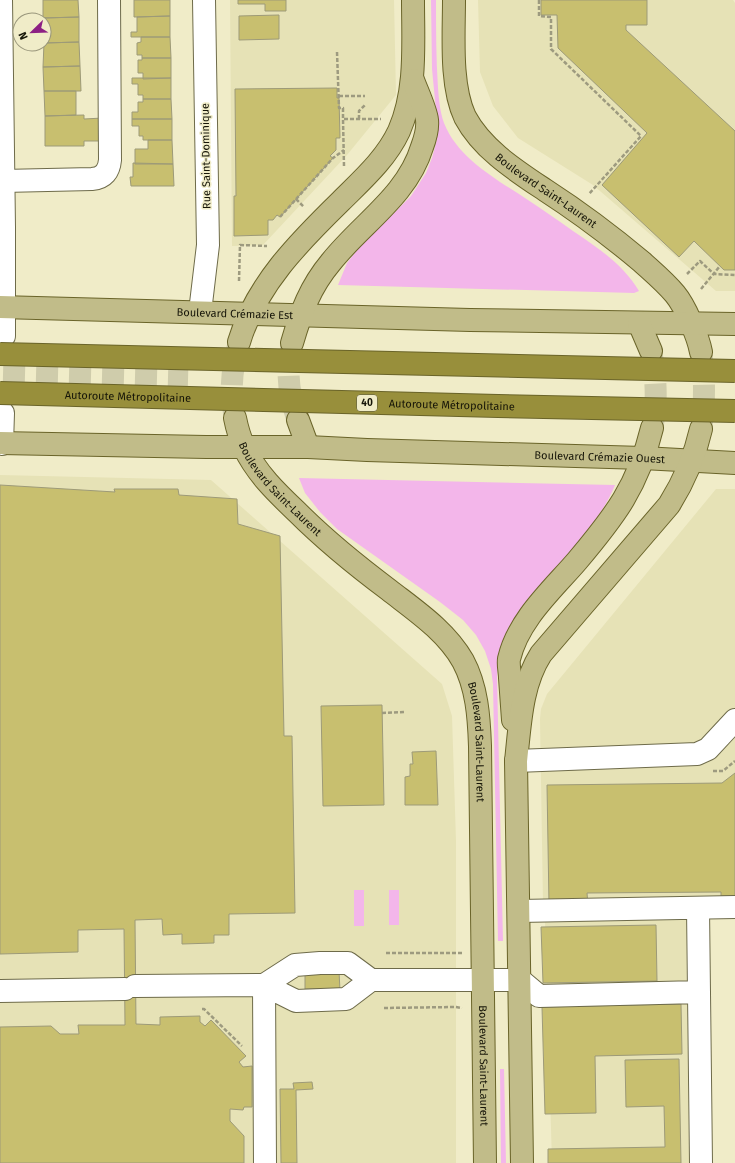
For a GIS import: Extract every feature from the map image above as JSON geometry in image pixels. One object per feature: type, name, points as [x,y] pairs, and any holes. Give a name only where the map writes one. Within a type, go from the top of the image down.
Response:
[{"type":"highway","points":[[2,345],[735,371]]},
{"type":"highway","name":"Autoroute Métropolitaine","points":[[1,403],[498,406],[735,411]]},
{"type":"main road","points":[[239,342],[250,313],[267,285],[294,248],[362,179],[388,150],[399,130],[404,118],[413,80],[413,0]]},
{"type":"main road","name":"Boulevard Saint-Laurent","points":[[454,0],[455,67],[458,96],[465,116],[478,137],[510,166],[598,226],[668,286],[676,295],[691,323],[701,352]]},
{"type":"main road","points":[[292,343],[300,315],[312,288],[331,262],[396,193],[408,178],[414,167],[424,141],[427,119],[413,80]]},
{"type":"main road","name":"Boulevard Crémazie Est","points":[[2,307],[470,320],[639,323]]},
{"type":"main road","points":[[651,351],[639,323],[735,324]]},
{"type":"main road","name":"Boulevard Saint-Laurent","points":[[235,418],[244,447],[262,475],[277,493],[316,531],[348,559],[426,618],[442,633],[460,656],[470,678],[475,694],[479,724],[484,1163]]},
{"type":"main road","points":[[1,443],[308,447],[298,420]]},
{"type":"main road","points":[[522,1163],[516,761],[509,661],[512,650],[524,624],[621,505],[633,484],[652,428]]},
{"type":"main road","points":[[516,761],[524,700],[537,660],[581,606],[662,513],[675,495],[692,461],[701,429]]},
{"type":"main road","name":"Boulevard Crémazie Ouest","points":[[308,447],[643,458],[735,463]]},
{"type":"street","points":[[1,0],[3,181],[2,345]]},
{"type":"street","points":[[3,181],[92,180],[101,177],[108,171],[110,160],[109,0]]},
{"type":"street","name":"Rue Saint-Dominique","points":[[200,312],[208,245],[204,0]]},
{"type":"street","points":[[1,403],[1,443]]},
{"type":"street","points":[[516,761],[697,754],[708,749],[735,720]]},
{"type":"street","points":[[519,911],[735,907]]},
{"type":"street","points":[[698,908],[701,1163]]},
{"type":"street","points":[[264,985],[295,965],[348,963],[371,980],[520,980],[539,996],[698,992]]},
{"type":"street","points":[[0,991],[264,985],[296,1001],[346,999],[371,980]]},
{"type":"street","points":[[264,985],[265,1163]]},
{"type":"path","points":[[538,0],[539,16],[551,17],[551,50],[641,136],[589,194]]},
{"type":"path","points":[[337,52],[339,108],[343,108],[344,168]]},
{"type":"path","points":[[339,96],[365,96]]},
{"type":"path","points":[[359,119],[359,112],[365,105]]},
{"type":"path","points":[[343,119],[382,119]]},
{"type":"path","points":[[280,217],[333,158],[344,150]]},
{"type":"path","points":[[296,199],[305,207]]},
{"type":"path","points":[[239,281],[240,246],[267,246]]},
{"type":"path","points":[[686,275],[700,261],[714,274],[735,275]]},
{"type":"path","points":[[701,289],[720,266]]},
{"type":"path","points":[[382,713],[404,712]]},
{"type":"path","points":[[386,953],[462,953]]},
{"type":"path","points":[[384,1008],[464,1008]]},
{"type":"path","points":[[196,1009],[204,1009],[231,1036],[228,1038]]},
{"type":"shaded area","points":[[230,0],[394,0],[396,95],[347,155],[263,245],[232,246]]},
{"type":"shaded area","points":[[431,0],[436,0],[437,66],[440,106],[444,123],[450,136],[480,168],[609,257],[633,281],[639,291],[634,293],[338,285],[347,263],[357,250],[411,196],[426,173],[432,158],[438,131],[432,69]]},
{"type":"shaded area","points":[[478,0],[733,0],[735,3],[735,291],[716,291],[593,185],[518,138],[493,106],[480,72]]},
{"type":"shaded area","points":[[0,475],[211,480],[442,684],[452,716],[456,841],[456,1163],[0,1163]]},
{"type":"shaded area","points":[[299,478],[615,485],[609,499],[584,536],[521,609],[511,624],[500,650],[497,677],[503,941],[498,941],[493,684],[491,669],[485,651],[476,635],[463,620],[337,529],[320,512],[305,493]]},
{"type":"shaded area","points":[[716,489],[735,489],[735,902],[543,904],[540,719],[541,709],[547,694]]},
{"type":"shaded area","points":[[354,890],[364,890],[364,926],[354,926]]},
{"type":"shaded area","points":[[389,890],[399,890],[399,925],[389,925]]},
{"type":"shaded area","points":[[686,919],[689,1163],[552,1163],[545,921]]},
{"type":"shaded area","points":[[500,1069],[504,1069],[506,1163],[501,1163]]},
{"type":"building","points":[[43,0],[78,0],[79,17],[52,18],[52,12],[43,12]]},
{"type":"building","points":[[134,0],[170,0],[170,16],[134,17]]},
{"type":"building","points":[[238,0],[286,0],[286,11],[265,11],[265,4],[238,4]]},
{"type":"building","points":[[541,0],[647,0],[647,25],[626,25],[626,30],[735,131],[735,270],[724,270],[694,241],[679,257],[602,185],[647,133],[558,48],[557,15],[541,15]]},
{"type":"building","points":[[279,15],[279,39],[239,40],[239,16]]},
{"type":"building","points":[[170,16],[170,37],[131,37],[131,32],[137,32],[137,17]]},
{"type":"building","points":[[79,17],[79,42],[52,43],[52,18]]},
{"type":"building","points":[[141,37],[170,37],[171,58],[142,58],[142,55],[137,55],[137,43],[141,42]]},
{"type":"building","points":[[79,42],[80,66],[43,67],[44,52],[52,52],[52,43]]},
{"type":"building","points":[[142,58],[171,58],[171,78],[143,79],[143,73],[138,73],[138,60],[142,60]]},
{"type":"building","points":[[80,66],[81,91],[44,91],[43,67]]},
{"type":"building","points":[[132,78],[171,78],[171,99],[143,99],[143,95],[138,95],[138,84],[132,84]]},
{"type":"building","points":[[337,88],[337,98],[339,98],[340,138],[336,138],[336,150],[330,156],[333,158],[280,217],[277,215],[273,220],[268,220],[268,235],[234,236],[234,196],[236,196],[235,89]]},
{"type":"building","points":[[44,91],[76,91],[76,115],[45,116]]},
{"type":"building","points":[[143,99],[171,99],[172,119],[132,119],[132,112],[138,112],[138,102],[143,102]]},
{"type":"building","points":[[84,115],[84,119],[103,118],[104,141],[84,141],[84,146],[45,146],[45,116]]},
{"type":"building","points":[[132,119],[172,119],[172,140],[143,140],[143,136],[139,136],[139,126],[132,126]]},
{"type":"building","points":[[148,140],[172,140],[173,164],[135,164],[135,149],[148,149]]},
{"type":"building","points":[[133,163],[173,164],[174,186],[131,186],[130,177],[133,177]]},
{"type":"building","points":[[0,485],[115,492],[114,489],[178,489],[179,495],[237,499],[238,524],[280,536],[284,736],[292,736],[295,913],[229,914],[229,935],[214,935],[214,943],[182,944],[182,934],[163,935],[162,919],[135,920],[136,1024],[160,1025],[160,1017],[200,1016],[200,1022],[205,1026],[211,1020],[246,1056],[239,1062],[243,1067],[252,1066],[252,1107],[244,1107],[243,1110],[230,1109],[230,1121],[244,1136],[244,1163],[0,1163],[0,1027],[51,1026],[60,1034],[79,1034],[78,1025],[125,1025],[124,929],[78,930],[78,952],[0,954]]},
{"type":"building","points":[[382,705],[384,805],[323,806],[321,706]]},
{"type":"building","points":[[436,751],[438,805],[405,805],[405,777],[410,776],[410,764],[413,764],[412,752]]},
{"type":"building","points":[[735,773],[735,896],[721,896],[721,892],[587,893],[588,905],[549,904],[547,785],[722,783]]},
{"type":"building","points":[[656,925],[657,981],[543,983],[541,927]]},
{"type":"building","points":[[339,971],[340,991],[305,989],[305,974],[325,974]]},
{"type":"building","points":[[681,1004],[682,1054],[595,1056],[596,1113],[545,1114],[542,1007]]},
{"type":"building","points":[[679,1059],[681,1163],[548,1163],[548,1149],[665,1147],[664,1106],[626,1107],[625,1060]]},
{"type":"building","points":[[312,1082],[313,1089],[296,1090],[297,1163],[281,1163],[280,1089],[294,1089],[293,1083]]},
{"type":"tunnel","points":[[235,418],[232,398],[232,380],[239,342]]},
{"type":"tunnel","points":[[292,343],[289,363],[289,381],[297,418]]},
{"type":"tunnel","points":[[651,351],[656,390],[652,428]]},
{"type":"tunnel","points":[[701,352],[704,390],[701,429]]},
{"type":"tunnel","points":[[3,375],[188,380]]}]
